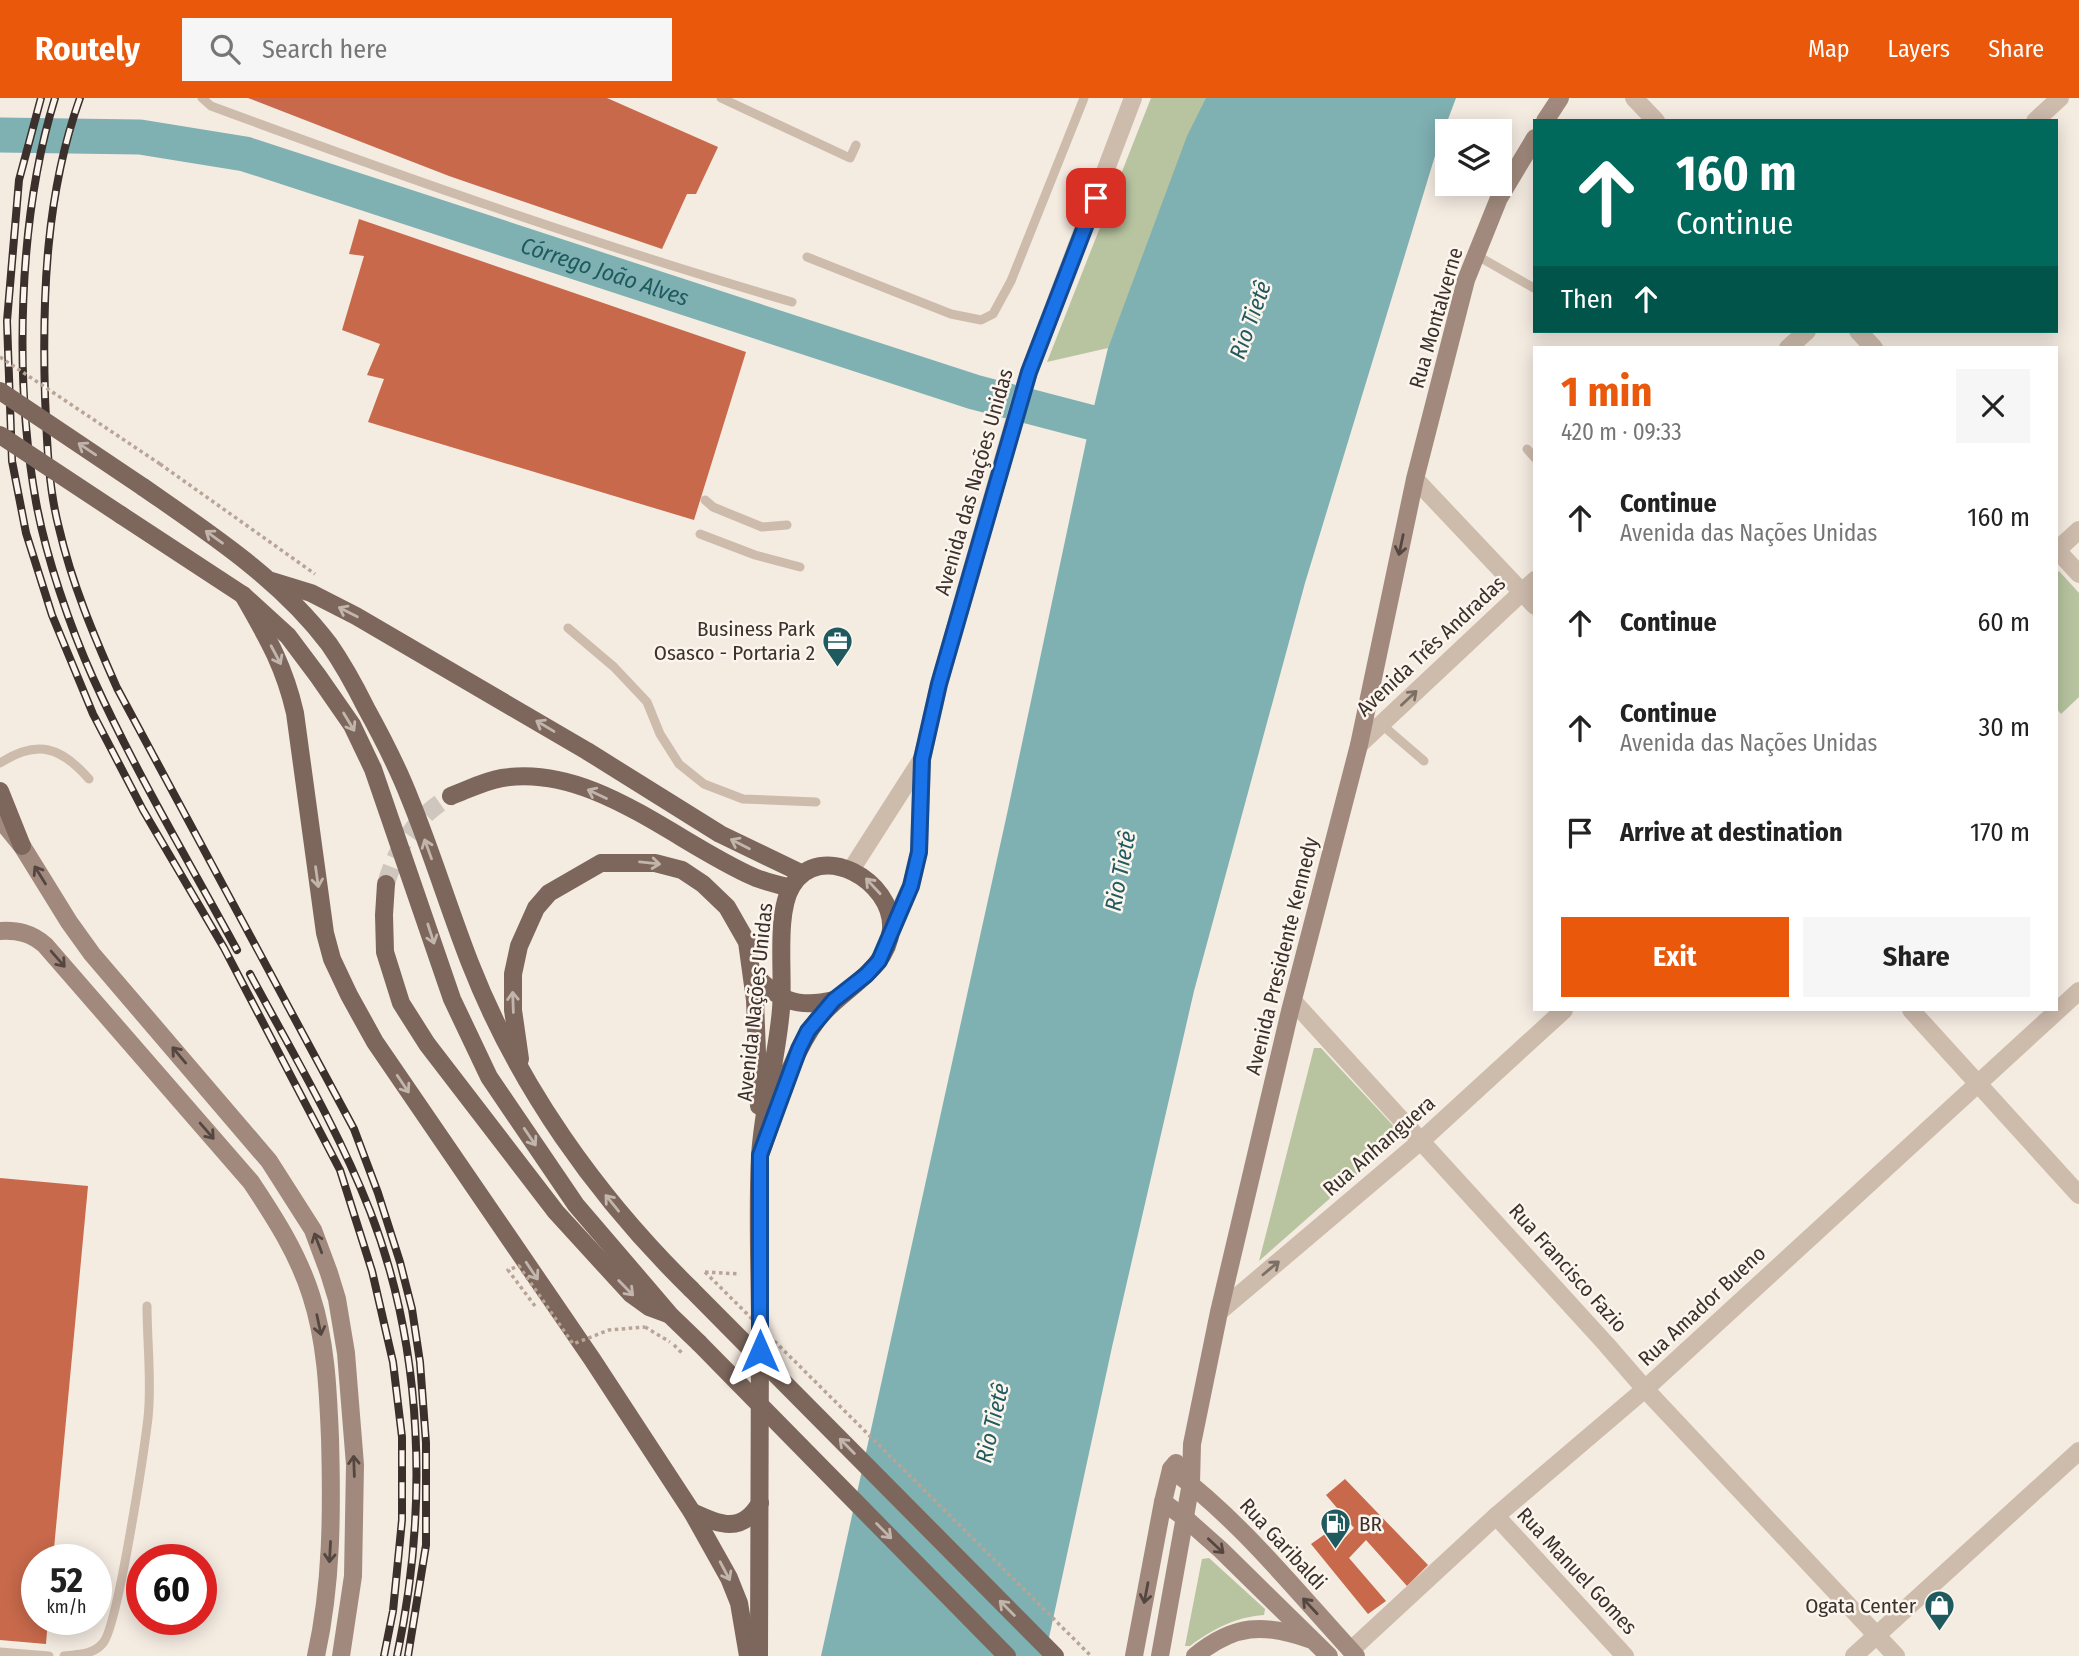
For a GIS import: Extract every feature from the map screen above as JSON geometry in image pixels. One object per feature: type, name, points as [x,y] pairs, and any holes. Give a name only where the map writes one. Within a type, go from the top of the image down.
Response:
[{"type":"main road","points":[[1546,119],[1560,98]]},
{"type":"main road","name":"Rua Montalverne","points":[[1415,479],[1466,281],[1499,198],[1533,141]]},
{"type":"main road","points":[[0,391],[241,557],[301,612],[328,644],[350,678],[410,797],[470,964],[498,1028],[557,1129],[632,1227],[1055,1656]]},
{"type":"main road","points":[[0,435],[243,595],[288,636],[352,725],[373,769],[452,999],[489,1077],[576,1205],[671,1315],[1007,1656]]},
{"type":"main road","name":"Avenida Presidente Kennedy","points":[[1160,1656],[1191,1483],[1192,1444],[1219,1312],[1293,1000],[1359,745],[1415,479]]},
{"type":"main road","points":[[268,580],[311,593],[356,616],[587,751],[796,881]]},
{"type":"main road","points":[[243,595],[282,667],[289,686],[323,921],[332,959],[349,995],[382,1053],[584,1348],[692,1512],[729,1578],[739,1603],[748,1656]]},
{"type":"main road","points":[[451,796],[501,778],[558,779],[628,808],[756,878],[796,881],[814,867],[850,870],[865,877],[878,888],[889,915],[891,929]]},
{"type":"main road","points":[[0,791],[22,846]]},
{"type":"main road","points":[[0,819],[22,846],[92,954],[269,1161],[298,1204],[317,1241],[337,1299],[352,1411],[355,1524],[352,1576],[341,1656]]},
{"type":"main road","points":[[521,1070],[513,1010],[513,974],[519,946],[536,908],[549,893],[601,863],[655,863],[681,870],[703,884],[727,907],[747,942],[756,1011],[760,1155]]},
{"type":"main road","name":"Avenida Nações Unidas","points":[[759,1656],[760,1155],[782,997],[782,921],[796,881]]},
{"type":"main road","points":[[386,884],[383,915],[385,952],[401,1003],[427,1044],[564,1222],[631,1294],[649,1307],[671,1315]]},
{"type":"main road","name":"Avenida Nações Unidas","points":[[760,1155],[808,1031],[834,1000],[879,961],[891,929]]},
{"type":"main road","points":[[0,931],[23,932],[45,945],[251,1182],[296,1256],[311,1294],[324,1350],[329,1418],[332,1504],[329,1571],[316,1656]]},
{"type":"main road","points":[[752,972],[768,990],[782,997],[814,1005],[834,1000]]},
{"type":"main road","name":"Avenida Presidente Kennedy","points":[[1134,1656],[1171,1469],[1192,1444]]},
{"type":"main road","name":"Rua Garibaldi","points":[[1171,1469],[1191,1483],[1238,1527],[1354,1653]]},
{"type":"main road","points":[[1163,1502],[1185,1518],[1329,1656]]},
{"type":"main road","points":[[692,1512],[721,1525],[736,1524],[748,1517],[760,1503]]},
{"type":"main road","points":[[1195,1656],[1207,1646],[1239,1630],[1283,1630],[1316,1642]]},
{"type":"street","name":"Avenida das Nações Unidas","points":[[922,759],[939,684],[1029,372],[1133,98]]},
{"type":"street","points":[[1633,98],[1654,119]]},
{"type":"street","points":[[2037,119],[2060,98]]},
{"type":"street","points":[[1790,346],[1805,333]]},
{"type":"street","points":[[1860,333],[1872,346]]},
{"type":"street","points":[[1415,479],[1528,586]]},
{"type":"street","points":[[2058,549],[2079,530]]},
{"type":"street","points":[[2058,551],[2079,574]]},
{"type":"street","name":"Avenida Três Andradas","points":[[1359,745],[1528,586]]},
{"type":"street","points":[[850,870],[922,759]]},
{"type":"street","points":[[891,929],[911,886],[919,852],[922,759]]},
{"type":"street","name":"Rua Amador Bueno","points":[[2058,1010],[2079,991]]},
{"type":"street","name":"Rua Francisco Fazio","points":[[1293,1000],[1645,1390],[1896,1656]]},
{"type":"street","name":"Rua Anhanguera","points":[[1219,1312],[1422,1140],[1563,1011]]},
{"type":"street","points":[[1912,1011],[2079,1195]]},
{"type":"street","name":"Rua Amador Bueno","points":[[1354,1653],[1496,1516],[1645,1390],[2057,1011]]},
{"type":"street","points":[[1854,1656],[2079,1451]]},
{"type":"street","name":"Rua Manuel Gomes","points":[[1496,1516],[1625,1656]]},
{"type":"lane","points":[[202,98],[211,106],[363,162],[654,262],[792,302]]},
{"type":"lane","points":[[721,98],[850,158],[856,145]]},
{"type":"lane","points":[[807,257],[951,314],[981,320],[993,314],[1011,281],[1084,98]]},
{"type":"lane","points":[[1476,255],[1533,287]]},
{"type":"lane","points":[[1527,449],[1533,456]]},
{"type":"lane","points":[[705,500],[713,507],[762,527],[787,525]]},
{"type":"lane","points":[[700,534],[755,555],[800,567]]},
{"type":"lane","points":[[568,628],[614,667],[647,702],[660,734],[679,764],[704,784],[743,799],[817,803]]},
{"type":"lane","points":[[1381,724],[1424,761]]},
{"type":"lane","points":[[0,763],[34,750],[54,750],[72,760],[89,779]]},
{"type":"lane","points":[[64,1656],[90,1653],[105,1642],[114,1611],[148,1417],[147,1307]]},
{"type":"lane","points":[[0,1652],[49,1656]]},
{"type":"path","points":[[0,358],[160,464],[316,575]]},
{"type":"path","points":[[535,1306],[508,1270],[519,1266],[573,1343],[609,1330],[645,1327],[674,1345]]},
{"type":"path","points":[[760,1275],[705,1272],[1091,1656]]},
{"type":"green space","points":[[1151,98],[1207,98],[1108,348],[1047,362]]},
{"type":"green space","points":[[2058,572],[2079,593],[2079,697],[2061,714],[2058,710]]},
{"type":"green space","points":[[1314,1048],[1321,1048],[1400,1133],[1395,1141],[1259,1261]]},
{"type":"green space","points":[[1209,1558],[1265,1609],[1264,1615],[1234,1621],[1190,1646],[1185,1646],[1202,1559]]},
{"type":"water","name":"Rio Tietê","points":[[1206,98],[1456,98],[1448,119],[1435,119],[1435,156],[1305,583],[1194,991],[1112,1347],[1045,1656],[821,1656],[1108,348],[1187,136]]},
{"type":"building","points":[[248,98],[607,98],[718,147],[696,194],[687,194],[662,249],[449,176]]},
{"type":"building","points":[[359,219],[746,352],[694,520],[368,422],[384,379],[367,375],[380,344],[342,330],[364,256],[349,254]]},
{"type":"building","points":[[0,1178],[88,1186],[54,1544],[21,1544],[21,1635],[47,1635],[46,1644],[0,1640]]},
{"type":"building","name":"BR","points":[[1345,1479],[1428,1565],[1407,1586],[1366,1540],[1349,1558],[1386,1601],[1368,1614],[1311,1544],[1328,1532],[1338,1545],[1354,1528],[1326,1495]]},
{"type":"waterway","name":"Córrego João Alves","points":[[0,135],[140,137],[245,154],[974,392],[1135,434]]},
{"type":"tunnel","points":[[386,884],[402,845],[418,823],[451,796]]},
{"type":"railway","points":[[41,98],[19,180],[7,321],[12,461],[26,533],[52,615],[93,714],[143,810],[224,948],[340,1170],[372,1271],[393,1362],[402,1437],[402,1520],[393,1611],[384,1656]]},
{"type":"railway","points":[[55,98],[33,194],[23,299],[24,404],[40,523],[76,637],[109,713],[237,950]]},
{"type":"railway","points":[[80,98],[69,134],[53,208],[46,283],[45,397],[55,512],[77,590],[117,688],[354,1129],[400,1262],[412,1309],[420,1362],[426,1443],[426,1545],[408,1656]]},
{"type":"railway","points":[[250,974],[344,1150],[370,1211],[388,1264],[401,1319],[415,1431],[416,1488],[407,1601],[397,1656]]},
{"type":"place","name":"Business Park Osasco - Portaria 2","points":[[838,668]]},
{"type":"place","name":"BR","points":[[1336,1551]]},
{"type":"place","name":"Ogata Center","points":[[1939,1633]]},
{"type":"route","points":[[760,1351],[760,1155],[808,1031],[834,1000],[879,961],[911,886],[919,852],[922,759],[939,684],[1029,372],[1096,198]]}]
